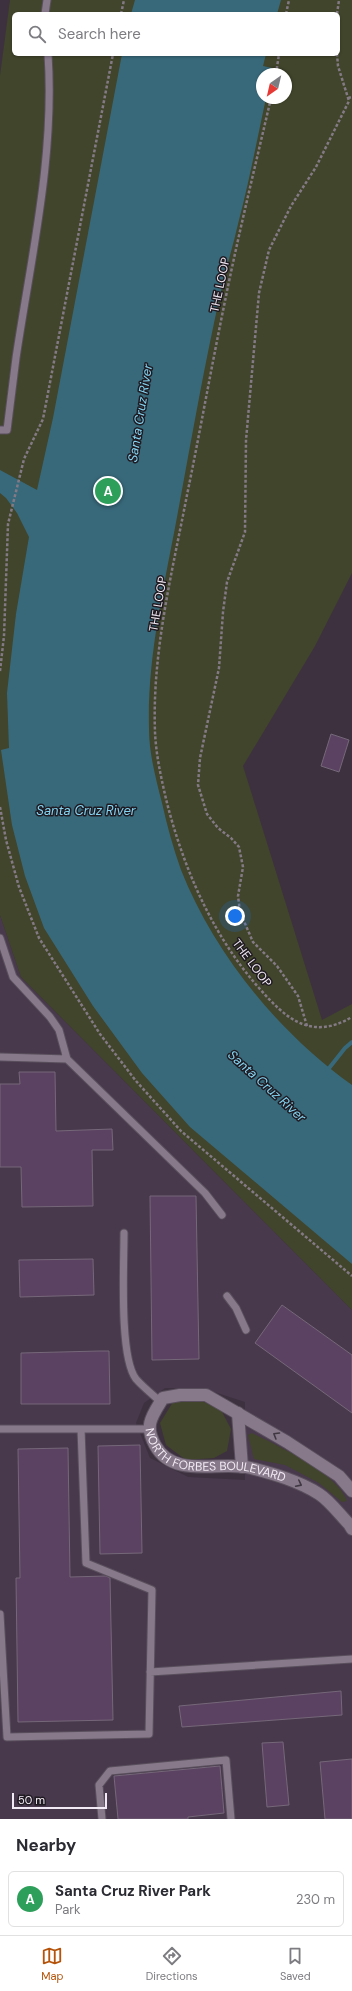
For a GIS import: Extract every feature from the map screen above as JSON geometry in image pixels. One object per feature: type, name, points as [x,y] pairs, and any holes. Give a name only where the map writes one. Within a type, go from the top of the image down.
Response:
[{"type":"street","name":"NORTH FORBES BOULEVARD","points":[[351,1525],[320,1495],[293,1481],[249,1467],[197,1467],[172,1462],[158,1450],[150,1435],[149,1422],[163,1398],[180,1395],[206,1395],[238,1413],[339,1476],[352,1491]]},
{"type":"street","points":[[238,1413],[242,1467]]},
{"type":"lane","points":[[45,12],[46,0]]},
{"type":"lane","points":[[0,430],[8,430],[16,358],[44,179],[50,92],[48,56]]},
{"type":"lane","points":[[0,938],[14,977],[50,1017],[58,1030],[67,1059],[205,1193],[222,1215]]},
{"type":"lane","points":[[0,1057],[67,1059]]},
{"type":"lane","points":[[124,1234],[125,1342],[128,1361],[136,1378],[161,1402]]},
{"type":"lane","points":[[227,1296],[236,1308],[246,1330]]},
{"type":"lane","points":[[0,1429],[149,1429]]},
{"type":"lane","points":[[0,1614],[7,1737],[149,1734],[152,1590],[86,1563],[81,1429]]},
{"type":"lane","points":[[150,1672],[352,1659]]},
{"type":"lane","points":[[102,1819],[99,1785],[110,1772],[226,1760],[231,1819]]},
{"type":"path","points":[[121,12],[124,0]]},
{"type":"path","points":[[286,12],[289,0]]},
{"type":"path","points":[[337,12],[339,0]]},
{"type":"path","points":[[0,670],[4,636],[8,524],[19,473],[43,419],[113,56]]},
{"type":"path","points":[[277,68],[279,56]]},
{"type":"path","points":[[307,1026],[298,996],[277,966],[253,942],[240,912],[238,896],[242,867],[239,848],[232,838],[218,828],[207,814],[198,785],[200,758],[219,668],[223,612],[228,582],[245,532],[246,440],[259,293],[269,250],[291,206],[316,167],[349,101],[338,66],[337,56]]},
{"type":"path","points":[[348,98],[352,97]]},
{"type":"path","name":"THE LOOP","points":[[270,104],[224,304],[163,622],[155,692],[155,734],[159,769],[175,836],[191,878],[223,939],[248,976],[279,1011],[298,1023],[307,1026],[325,1028],[342,1023],[352,1017]]},
{"type":"path","points":[[0,807],[6,840],[19,887],[39,938],[105,1040],[136,1081],[181,1131],[352,1276]]},
{"type":"shaded area","points":[[0,915],[21,977],[352,1310],[352,1819],[0,1819]],"holes":[[[165,1388],[202,1388],[245,1402],[245,1480],[188,1477],[150,1458],[136,1423],[144,1403]]]},
{"type":"green space","points":[[10,0],[352,0],[352,573],[315,646],[243,766],[322,1020],[352,1004],[352,1310],[21,977],[0,915],[0,76]]},
{"type":"green space","points":[[201,1401],[220,1408],[231,1429],[227,1451],[214,1458],[186,1460],[166,1445],[160,1423],[173,1402]]},
{"type":"green space","points":[[252,1433],[306,1461],[332,1480],[347,1501],[342,1502],[319,1483],[285,1465],[254,1459],[248,1435]]},
{"type":"water","points":[[135,0],[281,0],[278,12],[132,12]]},
{"type":"water","name":"Santa Cruz River","points":[[122,56],[266,56],[263,66],[272,68],[256,68],[256,104],[265,104],[246,192],[215,319],[157,623],[149,702],[149,738],[155,776],[175,853],[195,901],[212,932],[252,990],[274,1016],[325,1064],[352,1085],[352,1264],[190,1127],[142,1073],[93,1006],[44,928],[25,876],[12,825],[1,750],[9,748],[7,693],[16,614],[29,537],[17,513],[6,498],[0,493],[0,470],[37,490],[53,418]]},
{"type":"building","points":[[331,734],[349,740],[339,772],[321,766]]},
{"type":"building","points":[[19,1072],[55,1072],[56,1131],[112,1129],[113,1150],[92,1150],[93,1206],[22,1207],[21,1167],[0,1167],[0,1084],[20,1084]]},
{"type":"building","points":[[150,1196],[196,1196],[199,1359],[152,1360]]},
{"type":"building","points":[[93,1259],[94,1295],[20,1297],[19,1260]]},
{"type":"building","points":[[282,1305],[352,1355],[352,1413],[255,1343]]},
{"type":"building","points":[[109,1351],[110,1404],[21,1404],[21,1353]]},
{"type":"building","points":[[140,1445],[142,1553],[100,1554],[98,1446]]},
{"type":"building","points":[[68,1448],[70,1577],[106,1576],[110,1578],[113,1720],[18,1722],[16,1578],[20,1578],[18,1449]]},
{"type":"building","points":[[341,1691],[342,1715],[182,1727],[179,1706]]},
{"type":"building","points":[[283,1742],[289,1805],[267,1807],[262,1743]]},
{"type":"building","points":[[352,1759],[352,1819],[325,1819],[320,1762]]},
{"type":"building","points":[[220,1766],[224,1813],[188,1817],[188,1819],[118,1819],[114,1776]]},
{"type":"waterway","points":[[326,1072],[345,1048],[352,1042]]},
{"type":"place","name":"Santa Cruz River Park","points":[[108,491]]}]
